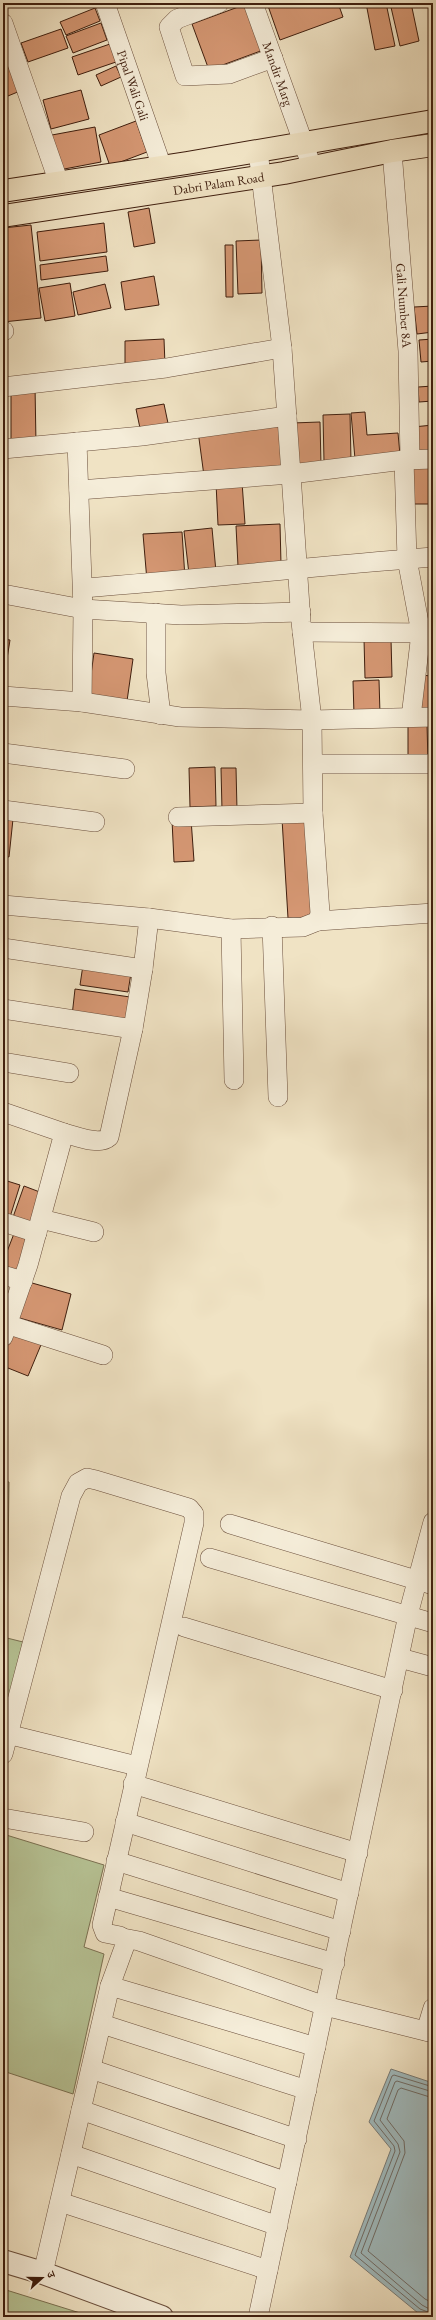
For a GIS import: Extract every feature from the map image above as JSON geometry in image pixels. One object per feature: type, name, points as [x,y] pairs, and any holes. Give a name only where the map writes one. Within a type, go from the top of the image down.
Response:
[{"type":"main road","name":"Dabri Palam Road","points":[[3,191],[162,167],[433,121]]},
{"type":"main road","name":"Dabri Palam Road","points":[[3,216],[261,176],[392,151],[433,145]]},
{"type":"street","name":"Pipal Wali Gali","points":[[105,3],[162,167]]},
{"type":"street","points":[[219,3],[177,19],[170,27],[185,76],[229,74],[273,58]]},
{"type":"street","name":"Mandir Marg","points":[[253,3],[312,166]]},
{"type":"street","points":[[3,23],[59,183]]},
{"type":"street","points":[[258,151],[282,348],[302,632],[312,720],[313,813],[320,913],[318,921]]},
{"type":"street","name":"Gali Number 8A","points":[[392,151],[408,351],[407,559],[427,633],[411,717]]},
{"type":"street","points":[[3,387],[166,368],[282,348]]},
{"type":"street","points":[[3,449],[142,436],[287,416]]},
{"type":"street","points":[[77,442],[83,588],[82,702]]},
{"type":"street","points":[[79,490],[291,474],[407,460],[433,459]]},
{"type":"street","points":[[83,588],[200,579],[298,568],[433,557]]},
{"type":"street","points":[[3,594],[83,609],[156,613],[267,614],[301,612]]},
{"type":"street","points":[[156,613],[156,673],[161,714]]},
{"type":"street","points":[[302,632],[427,633]]},
{"type":"street","points":[[3,696],[82,702],[180,717],[312,720],[433,717]]},
{"type":"street","points":[[3,753],[125,769]]},
{"type":"street","points":[[312,764],[433,764]]},
{"type":"street","points":[[3,810],[94,822]]},
{"type":"street","points":[[178,817],[313,813]]},
{"type":"street","points":[[3,905],[149,918],[231,929],[272,926],[302,927],[318,921],[433,913]]},
{"type":"street","points":[[3,1112],[64,1133],[98,1141],[105,1140],[109,1137],[133,1029],[143,969],[149,918]]},
{"type":"street","points":[[272,926],[278,1096]]},
{"type":"street","points":[[231,929],[234,1080]]},
{"type":"street","points":[[3,948],[143,969]]},
{"type":"street","points":[[3,1009],[133,1029]]},
{"type":"street","points":[[3,1062],[69,1074]]},
{"type":"street","points":[[64,1133],[23,1281],[4,1328],[103,1355]]},
{"type":"street","points":[[3,1222],[94,1232]]},
{"type":"street","points":[[3,1275],[23,1281]]},
{"type":"street","points":[[3,1754],[5,1733],[71,1496],[78,1482],[87,1478],[96,1480],[189,1508],[194,1514],[108,1897],[102,1930],[108,1935],[146,1944],[325,2006],[429,2032],[433,2008]]},
{"type":"street","points":[[258,2317],[408,1615],[425,1582],[433,1522]]},
{"type":"street","points":[[230,1524],[425,1582]]},
{"type":"street","points":[[210,1558],[433,1623]]},
{"type":"street","points":[[184,1627],[393,1690]]},
{"type":"street","points":[[400,1658],[433,1667]]},
{"type":"street","points":[[5,1733],[135,1775],[358,1853]]},
{"type":"street","points":[[3,1818],[84,1832]]},
{"type":"street","points":[[125,1822],[349,1893]]},
{"type":"street","points":[[116,1861],[341,1931]]},
{"type":"street","points":[[108,1897],[334,1963]]},
{"type":"street","points":[[43,2273],[110,1986],[125,1945],[123,1938]]},
{"type":"street","points":[[110,1986],[316,2047]]},
{"type":"street","points":[[102,2024],[307,2090]]},
{"type":"street","points":[[91,2068],[297,2139]]},
{"type":"street","points":[[81,2110],[287,2182]]},
{"type":"street","points":[[71,2154],[278,2226]]},
{"type":"street","points":[[60,2202],[268,2270]]},
{"type":"street","points":[[3,2261],[43,2273],[162,2317]]},
{"type":"green space","points":[[3,1481],[9,1482],[7,1638],[23,1642],[4,1719]]},
{"type":"green space","points":[[3,1834],[104,1865],[84,1947],[104,1954],[73,2094],[3,2071]]},
{"type":"green space","points":[[3,2289],[93,2317],[3,2317]]},
{"type":"water","points":[[391,2069],[433,2083],[433,2317],[418,2313],[350,2257],[391,2149],[369,2122]]},
{"type":"building","points":[[249,3],[266,49],[209,70],[192,24]]},
{"type":"building","points":[[267,3],[338,3],[343,17],[280,40]]},
{"type":"building","points":[[366,3],[386,3],[395,46],[375,50]]},
{"type":"building","points":[[390,3],[411,3],[419,41],[400,46]]},
{"type":"building","points":[[95,8],[100,21],[66,35],[60,22]]},
{"type":"building","points":[[101,23],[107,40],[73,53],[66,36]]},
{"type":"building","points":[[61,29],[68,48],[28,62],[21,43]]},
{"type":"building","points":[[3,44],[13,62],[3,66]]},
{"type":"building","points":[[110,44],[116,62],[78,75],[72,57]]},
{"type":"building","points":[[16,65],[25,89],[3,98],[3,70]]},
{"type":"building","points":[[116,66],[121,77],[101,86],[96,75]]},
{"type":"building","points":[[81,90],[89,119],[51,129],[43,100]]},
{"type":"building","points":[[136,121],[147,152],[110,166],[99,135]]},
{"type":"building","points":[[95,127],[101,162],[59,170],[52,135]]},
{"type":"building","points":[[149,208],[155,243],[134,247],[128,212]]},
{"type":"building","points":[[104,223],[107,252],[40,261],[37,232]]},
{"type":"building","points":[[31,225],[41,318],[3,322],[3,228]]},
{"type":"building","points":[[261,240],[262,293],[238,294],[236,241]]},
{"type":"building","points":[[225,245],[233,245],[233,297],[226,297]]},
{"type":"building","points":[[106,256],[108,271],[41,280],[40,265]]},
{"type":"building","points":[[154,276],[159,305],[125,310],[121,282]]},
{"type":"building","points":[[70,283],[75,316],[45,321],[39,288]]},
{"type":"building","points":[[105,284],[111,308],[78,315],[73,292]]},
{"type":"building","points":[[433,306],[433,332],[417,334],[414,307]]},
{"type":"building","points":[[164,339],[165,365],[125,366],[125,341]]},
{"type":"building","points":[[433,339],[433,361],[421,362],[419,340]]},
{"type":"building","points":[[35,386],[36,444],[11,445],[11,387]]},
{"type":"building","points":[[433,386],[433,401],[419,402],[418,387]]},
{"type":"building","points":[[164,404],[169,428],[141,433],[136,409]]},
{"type":"building","points":[[365,412],[367,435],[398,433],[400,455],[355,459],[351,413]]},
{"type":"building","points":[[350,414],[351,461],[324,461],[323,415]]},
{"type":"building","points":[[278,420],[284,465],[204,476],[198,431]]},
{"type":"building","points":[[320,422],[321,465],[294,466],[292,423]]},
{"type":"building","points":[[433,425],[433,453],[416,454],[413,427]]},
{"type":"building","points":[[410,467],[433,467],[433,504],[411,504]]},
{"type":"building","points":[[242,482],[245,524],[218,525],[216,483]]},
{"type":"building","points":[[280,524],[281,564],[238,566],[236,526]]},
{"type":"building","points":[[212,528],[216,572],[189,574],[184,531]]},
{"type":"building","points":[[182,532],[185,578],[147,581],[143,534]]},
{"type":"building","points":[[3,639],[10,640],[3,684]]},
{"type":"building","points":[[364,639],[391,639],[392,677],[365,678]]},
{"type":"building","points":[[94,653],[133,659],[127,701],[88,696]]},
{"type":"building","points":[[418,675],[433,676],[433,712],[416,712]]},
{"type":"building","points":[[379,680],[380,714],[354,715],[353,681]]},
{"type":"building","points":[[408,724],[427,724],[428,763],[408,763]]},
{"type":"building","points":[[215,767],[216,806],[190,807],[189,768]]},
{"type":"building","points":[[221,768],[236,768],[237,810],[222,810]]},
{"type":"building","points":[[3,818],[13,819],[9,857],[3,856]]},
{"type":"building","points":[[306,818],[312,917],[288,918],[282,819]]},
{"type":"building","points":[[191,819],[194,861],[174,862],[172,820]]},
{"type":"building","points":[[83,965],[131,973],[128,992],[80,985]]},
{"type":"building","points":[[75,989],[130,997],[127,1023],[72,1016]]},
{"type":"building","points":[[4,1180],[20,1185],[10,1217],[3,1215]]},
{"type":"building","points":[[24,1186],[45,1194],[33,1227],[12,1220]]},
{"type":"building","points":[[15,1231],[31,1237],[16,1276],[3,1271],[3,1262]]},
{"type":"building","points":[[25,1281],[71,1294],[62,1330],[16,1317]]},
{"type":"building","points":[[12,1327],[43,1340],[28,1376],[3,1366],[3,1348]]}]
